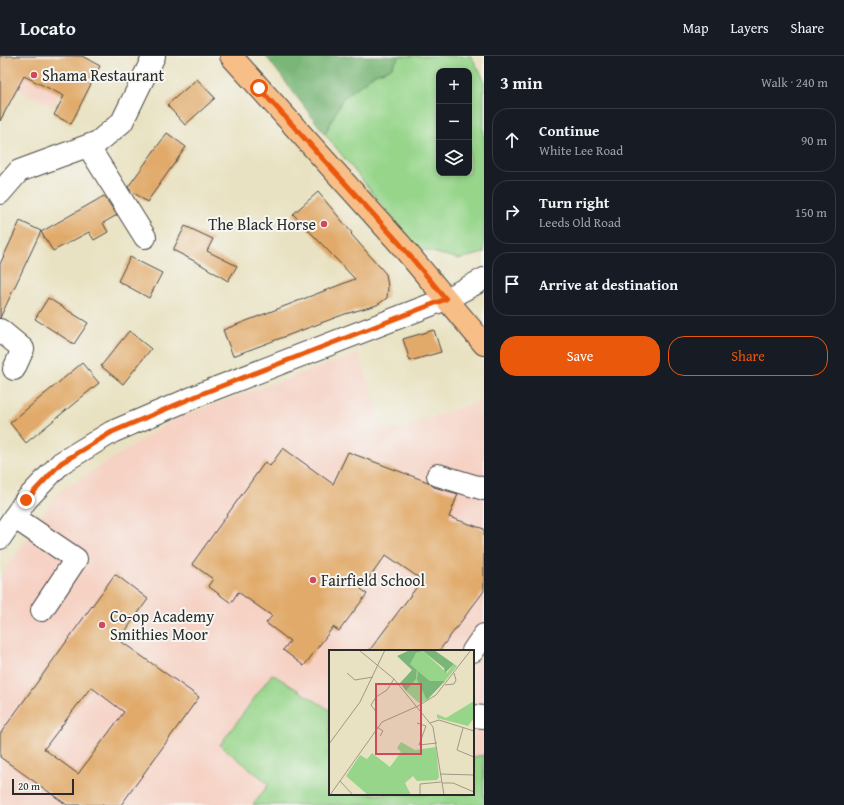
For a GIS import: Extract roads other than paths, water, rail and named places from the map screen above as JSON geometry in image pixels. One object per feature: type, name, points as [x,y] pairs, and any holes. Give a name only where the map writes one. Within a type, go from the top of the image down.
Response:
[{"type":"main road","points":[[231,56],[400,244],[484,344]]},
{"type":"street","points":[[0,193],[19,171],[98,142],[122,122],[154,56]]},
{"type":"street","points":[[88,146],[145,237]]},
{"type":"street","points":[[0,538],[26,500],[61,463],[112,432],[206,392],[446,299],[484,279]]},
{"type":"street","points":[[0,330],[23,349],[14,369]]},
{"type":"street","points":[[438,475],[484,489]]},
{"type":"street","points":[[14,517],[76,558],[42,610]]},
{"type":"street","points":[[474,650],[484,635]]},
{"type":"street","points":[[474,716],[484,717]]},
{"type":"place","name":"Shama Restaurant","points":[[34,75]]},
{"type":"place","name":"The Black Horse","points":[[324,224]]},
{"type":"place","name":"Fairfield School","points":[[313,580]]},
{"type":"place","name":"Co-op Academy Smithies Moor","points":[[102,625]]}]
